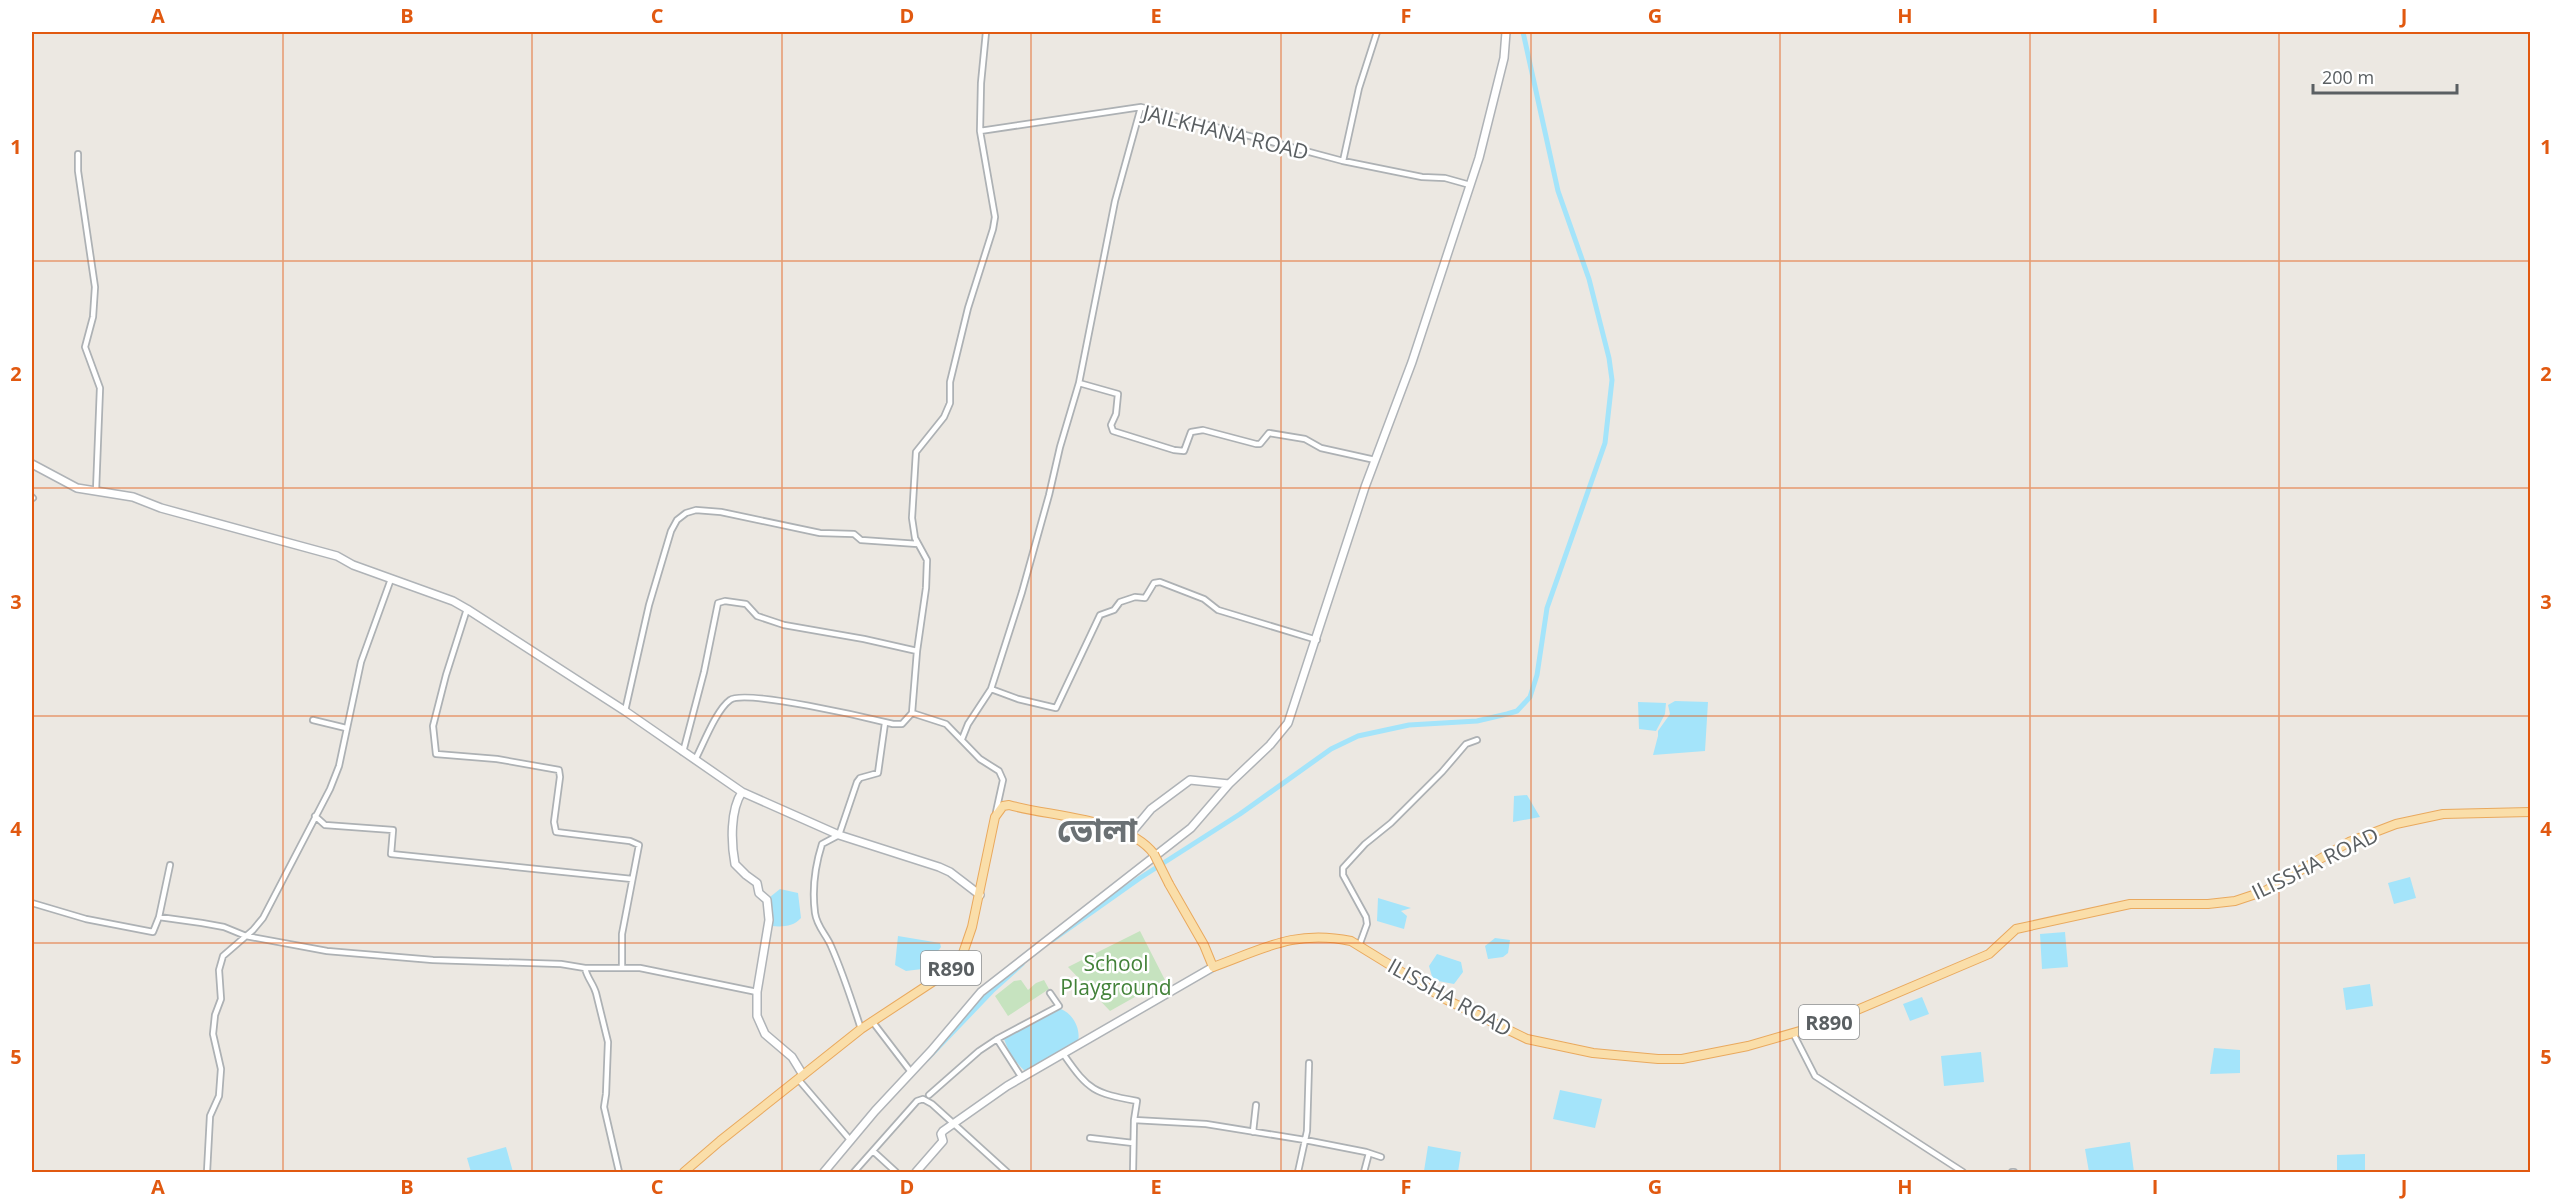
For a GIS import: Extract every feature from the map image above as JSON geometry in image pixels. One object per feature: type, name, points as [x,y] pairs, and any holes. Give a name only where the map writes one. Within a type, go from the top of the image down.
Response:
[{"type":"main road","points":[[995,817],[1000,808],[1010,805],[1112,826],[1131,833],[1154,854],[1199,936],[1213,967]]},
{"type":"main road","name":"ILISSHA ROAD","points":[[1213,967],[1255,949],[1295,939],[1338,938],[1359,946],[1447,1000],[1527,1039],[1564,1047],[1646,1058],[1682,1059],[1748,1046],[1824,1024],[1989,954],[2016,929],[2130,904],[2208,904],[2235,901],[2265,891],[2349,842],[2396,824],[2443,814],[2530,812]]},
{"type":"main road","name":"R890","points":[[684,1173],[861,1029],[938,979],[961,959],[980,895],[995,817]]},
{"type":"street","points":[[695,760],[718,716],[730,700],[740,696],[780,701],[885,723],[902,724],[912,713],[916,651],[923,617],[927,560],[915,538],[912,518],[916,452],[944,417],[950,403],[950,382],[968,308],[993,229],[993,206],[980,131],[981,83],[986,32]]},
{"type":"street","points":[[1343,161],[1359,88],[1377,32]]},
{"type":"street","points":[[824,1173],[981,992],[1191,828],[1229,784],[1270,745],[1288,723],[1375,460],[1412,362],[1470,185],[1504,58],[1506,32]]},
{"type":"street","points":[[962,740],[968,723],[991,688],[1025,581],[1079,383],[1120,179],[1141,107]]},
{"type":"street","name":"JAILKHANA ROAD","points":[[980,131],[1141,107],[1343,161],[1422,177],[1445,178],[1470,185]]},
{"type":"street","points":[[78,154],[78,171],[95,287],[93,317],[85,347],[100,388],[96,491]]},
{"type":"street","points":[[1079,383],[1118,394],[1116,414],[1111,425],[1113,431],[1174,450],[1184,451],[1191,432],[1203,430],[1256,444],[1260,444],[1269,433],[1305,439],[1321,447],[1375,460]]},
{"type":"street","points":[[32,464],[77,488],[133,497],[161,508],[337,556],[453,602],[625,711],[742,792],[839,835],[939,867],[980,895]]},
{"type":"street","points":[[625,711],[649,605],[670,531],[677,520],[686,513],[696,510],[721,512],[820,533],[854,534],[861,540],[918,544]]},
{"type":"street","points":[[207,1173],[210,1116],[219,1096],[221,1069],[213,1034],[215,1015],[221,999],[219,970],[223,956],[262,918],[330,789],[339,766],[361,662],[391,579]]},
{"type":"street","points":[[991,688],[1018,699],[1056,708],[1100,615],[1114,610],[1120,602],[1135,597],[1145,598],[1154,583],[1160,582],[1204,599],[1218,610],[1317,640]]},
{"type":"street","points":[[683,752],[704,672],[718,603],[725,601],[746,604],[757,616],[784,625],[916,651]]},
{"type":"street","points":[[467,609],[433,726],[436,754],[497,759],[559,770],[554,826],[556,832],[636,842],[639,845],[622,934],[622,967]]},
{"type":"street","points":[[912,713],[946,724],[980,759],[1002,775],[1002,787],[995,817]]},
{"type":"street","points":[[313,720],[346,728]]},
{"type":"street","points":[[861,1029],[846,980],[829,940],[821,932],[815,913],[815,865],[822,844],[839,835],[856,782],[860,778],[878,773],[885,723]]},
{"type":"street","points":[[1359,946],[1367,924],[1366,917],[1343,875],[1343,867],[1442,772],[1466,744],[1477,741]]},
{"type":"street","points":[[1131,833],[1151,809],[1190,780],[1229,784]]},
{"type":"street","points":[[742,792],[737,804],[734,823],[735,864],[757,883],[759,893],[767,900],[769,920],[755,1008],[765,1034],[792,1057],[801,1077],[850,1141]]},
{"type":"street","points":[[315,816],[325,825],[393,830],[391,854],[632,879]]},
{"type":"street","points":[[32,903],[86,918],[153,932],[159,917],[170,865]]},
{"type":"street","points":[[159,917],[224,927],[246,936],[327,951],[432,960],[649,969],[757,992]]},
{"type":"street","points":[[916,1173],[943,1141],[941,1134],[953,1125],[1022,1078],[1213,967]]},
{"type":"street","points":[[585,968],[587,979],[593,985],[596,993],[606,1035],[608,1055],[603,1107],[619,1173]]},
{"type":"street","points":[[928,1095],[979,1051],[1059,1006],[1050,993]]},
{"type":"street","points":[[872,1022],[911,1072]]},
{"type":"street","points":[[1793,1033],[1815,1076],[1963,1173]]},
{"type":"street","points":[[997,1039],[1022,1078]]},
{"type":"street","points":[[1064,1055],[1082,1081],[1094,1091],[1137,1101],[1134,1119],[1133,1173]]},
{"type":"street","points":[[1298,1173],[1305,1140],[1310,1063]]},
{"type":"street","points":[[854,1173],[917,1101],[923,1099],[932,1104],[1008,1173]]},
{"type":"street","points":[[1253,1132],[1256,1105]]},
{"type":"street","points":[[1134,1119],[1206,1124],[1305,1140],[1381,1157]]},
{"type":"street","points":[[1090,1138],[1134,1143]]},
{"type":"street","points":[[873,1151],[896,1173]]},
{"type":"street","points":[[1364,1173],[1369,1153]]},
{"type":"green space","name":"School Playground","points":[[1140,931],[1165,980],[1110,1011],[1068,967]]},
{"type":"green space","points":[[1021,980],[1028,990],[1044,980],[1049,989],[1008,1016],[995,996],[1014,981]]},
{"type":"water","points":[[1675,701],[1708,702],[1705,751],[1653,755],[1658,731],[1670,714],[1668,705]]},
{"type":"water","points":[[1638,702],[1666,703],[1665,714],[1656,731],[1639,729]]},
{"type":"water","points":[[1527,795],[1540,817],[1513,822],[1514,796]]},
{"type":"water","points":[[2410,877],[2416,898],[2394,904],[2388,883]]},
{"type":"water","points":[[780,889],[798,893],[801,918],[791,925],[771,926],[770,897]]},
{"type":"water","points":[[1378,898],[1411,908],[1401,911],[1407,916],[1404,929],[1377,921]]},
{"type":"water","points":[[2065,932],[2068,967],[2042,969],[2040,934]]},
{"type":"water","points":[[898,936],[940,943],[941,947],[935,955],[934,964],[930,968],[906,971],[895,965]]},
{"type":"water","points":[[1495,938],[1510,940],[1508,953],[1503,957],[1488,959],[1485,946]]},
{"type":"water","points":[[1437,954],[1461,962],[1463,972],[1454,984],[1433,980],[1429,966]]},
{"type":"water","points":[[2370,984],[2373,1006],[2346,1010],[2343,988]]},
{"type":"water","points":[[1922,997],[1929,1014],[1910,1021],[1903,1004]]},
{"type":"water","points":[[1061,1009],[1070,1015],[1076,1024],[1079,1035],[1077,1045],[1028,1073],[1013,1058],[1004,1039]]},
{"type":"water","points":[[2214,1048],[2240,1050],[2240,1073],[2210,1074]]},
{"type":"water","points":[[1981,1052],[1984,1082],[1944,1086],[1941,1056]]},
{"type":"water","points":[[1560,1090],[1602,1099],[1595,1128],[1553,1119]]},
{"type":"water","points":[[2130,1142],[2134,1172],[2089,1172],[2085,1149]]},
{"type":"water","points":[[1428,1146],[1461,1152],[1458,1172],[1424,1171]]},
{"type":"water","points":[[506,1147],[513,1172],[471,1172],[467,1158]]},
{"type":"water","points":[[2365,1154],[2365,1170],[2337,1172],[2337,1155]]},
{"type":"waterway","points":[[1051,941],[1140,878],[1240,814],[1331,749],[1358,736],[1409,725],[1477,721],[1507,714],[1517,711],[1530,697],[1537,675],[1547,608],[1605,443],[1612,380],[1609,358],[1589,279],[1558,191],[1523,32]]},
{"type":"waterway","points":[[927,1059],[992,991],[1022,964]]},
{"type":"district","name":"ভোলা","points":[[1097,829]]}]
